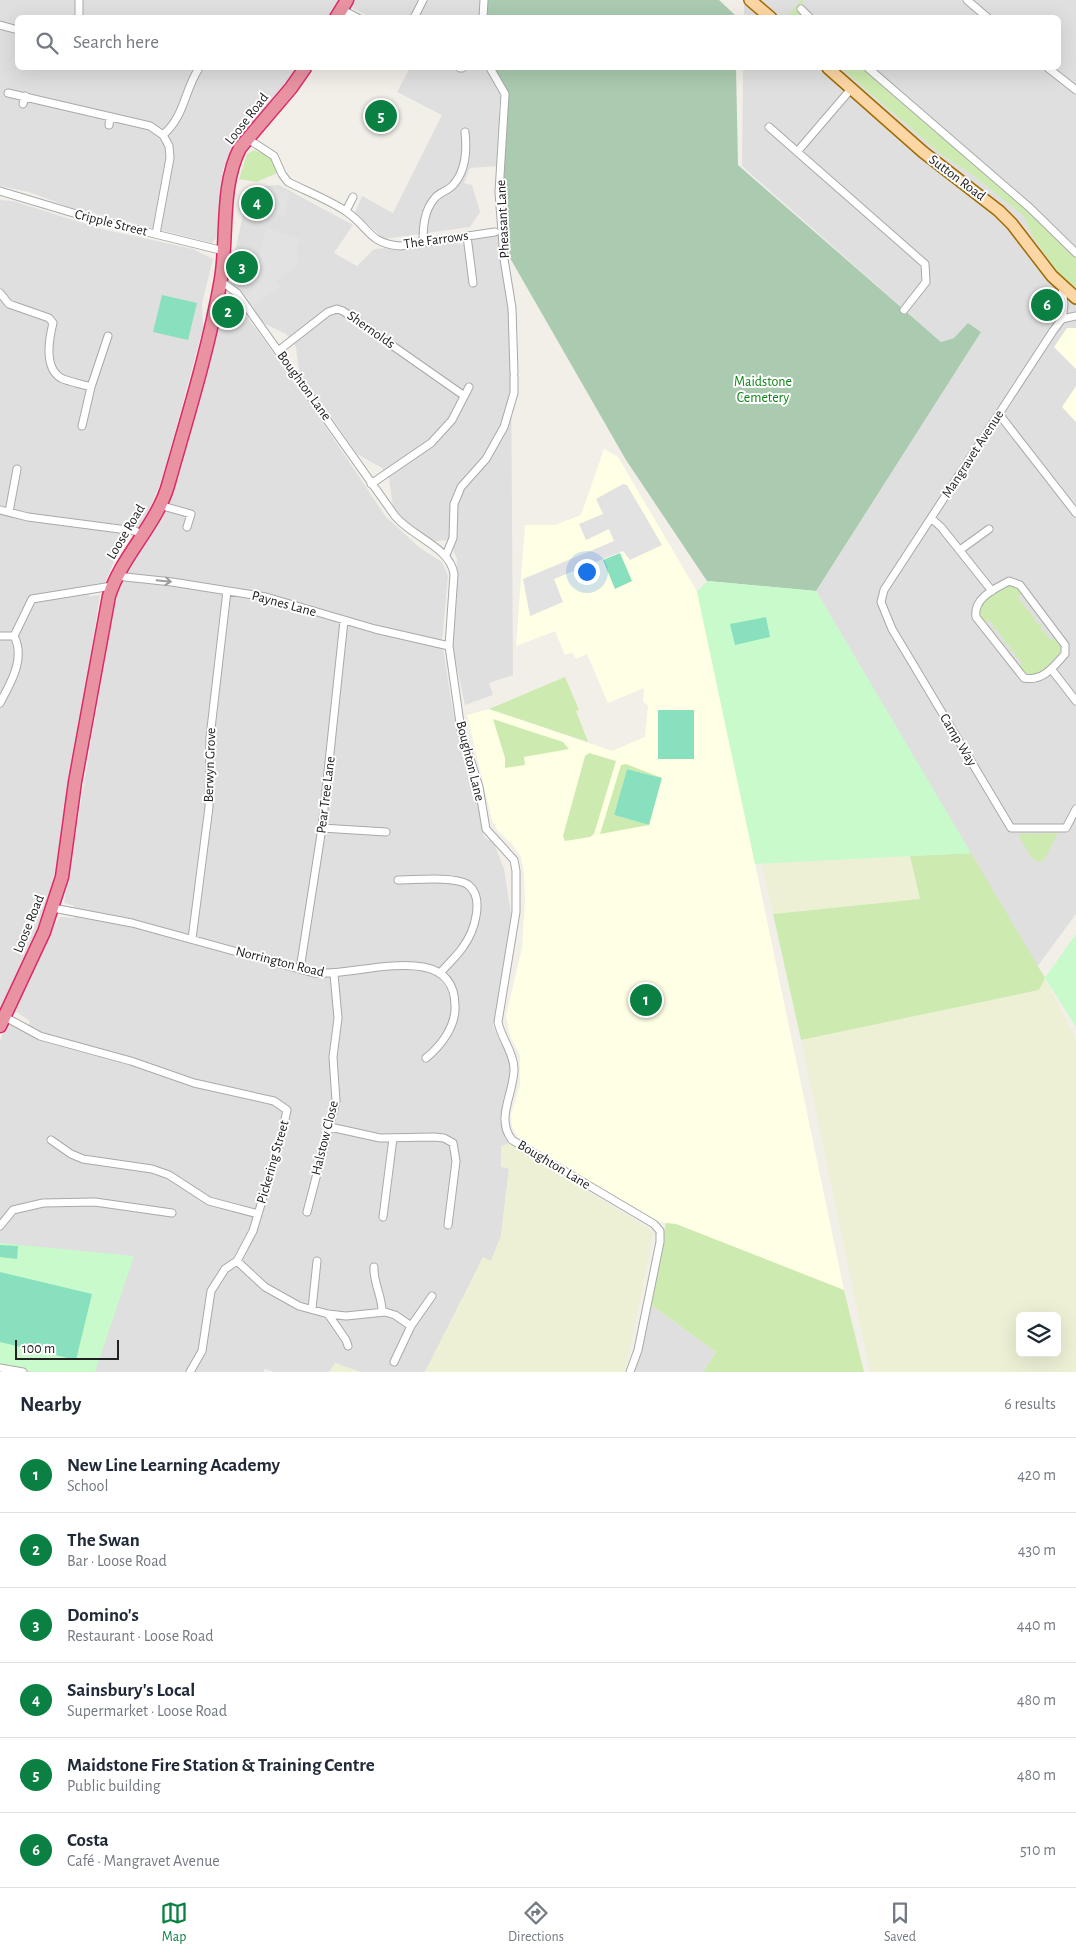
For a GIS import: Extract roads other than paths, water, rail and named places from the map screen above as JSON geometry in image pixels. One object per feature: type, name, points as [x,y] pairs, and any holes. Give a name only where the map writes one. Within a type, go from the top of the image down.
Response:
[{"type":"highway","name":"Loose Road","points":[[2,1022],[53,908],[62,877],[80,752],[104,621],[114,581],[143,535],[169,484],[205,351],[221,281],[234,160],[248,139],[304,70]]},
{"type":"main road","points":[[750,0],[768,15]]},
{"type":"main road","name":"Sutton Road","points":[[830,70],[923,152],[999,210],[1062,285],[1076,298]]},
{"type":"street","points":[[79,0],[79,15]]},
{"type":"street","points":[[416,15],[423,0]]},
{"type":"street","points":[[482,15],[484,0]]},
{"type":"street","points":[[967,0],[984,15]]},
{"type":"street","points":[[341,6],[354,15]]},
{"type":"street","points":[[801,9],[807,15]]},
{"type":"street","points":[[0,25],[15,29]]},
{"type":"street","points":[[163,135],[177,121],[189,84],[198,70]]},
{"type":"street","name":"Pheasant Lane","points":[[446,555],[453,538],[454,504],[461,487],[486,459],[504,427],[514,393],[512,308],[504,259],[499,192],[505,94],[491,70]]},
{"type":"street","name":"Sutton Road","points":[[870,70],[1030,208],[1076,253]]},
{"type":"street","points":[[1051,70],[1076,90]]},
{"type":"street","points":[[797,152],[851,89]]},
{"type":"street","points":[[8,92],[24,100],[74,110],[110,122],[150,126],[163,135],[169,146],[170,158],[156,234]]},
{"type":"street","points":[[769,127],[925,264],[926,282],[904,310]]},
{"type":"street","points":[[423,242],[423,224],[435,197],[454,184],[462,169],[466,157],[465,132]]},
{"type":"street","name":"The Farrows","points":[[248,139],[274,156],[288,182],[346,211],[377,241],[400,246],[495,232]]},
{"type":"street","name":"Cripple Street","points":[[0,191],[90,218],[224,251]]},
{"type":"street","points":[[346,211],[353,197]]},
{"type":"street","points":[[466,236],[473,283]]},
{"type":"street","name":"Boughton Lane","points":[[221,281],[237,293],[401,524],[446,555],[451,563],[454,574],[449,646],[462,730],[479,787],[483,821],[492,838],[514,860],[516,871],[516,912],[498,1022],[514,1069],[504,1122],[506,1133],[512,1140],[654,1224],[660,1231],[660,1242],[638,1350],[630,1372]]},
{"type":"street","points":[[1062,285],[1064,305],[1062,319],[1076,316]]},
{"type":"street","points":[[0,293],[9,304],[49,318],[52,323],[49,354],[54,371],[61,378],[91,387]]},
{"type":"street","name":"Shernolds","points":[[278,351],[328,312],[337,309],[343,311],[463,395]]},
{"type":"street","name":"Mangravet Avenue","points":[[881,602],[884,590],[1062,319]]},
{"type":"street","points":[[82,426],[91,387],[108,336]]},
{"type":"street","points":[[371,484],[431,443],[452,420],[463,395],[469,387]]},
{"type":"street","points":[[999,414],[1076,513]]},
{"type":"street","points":[[9,512],[17,469]]},
{"type":"street","points":[[159,505],[191,514],[187,527]]},
{"type":"street","points":[[0,510],[135,531],[143,535]]},
{"type":"street","points":[[931,518],[942,527],[992,592]]},
{"type":"street","points":[[960,550],[989,529]]},
{"type":"street","name":"Paynes Lane","points":[[14,636],[32,598],[114,581],[228,590],[266,597],[344,620],[449,646]]},
{"type":"street","points":[[1010,581],[1016,581],[1057,632],[1065,645],[1066,654],[1052,670],[1032,680],[1024,678],[1014,668],[976,617],[975,609],[978,603],[1010,581]]},
{"type":"street","name":"Berwyn Grove","points":[[192,939],[210,807],[210,738],[228,590]]},
{"type":"street","name":"Camp Way","points":[[881,602],[892,629],[1011,828],[1066,828],[1076,809]]},
{"type":"street","name":"Pear Tree Lane","points":[[300,969],[322,828],[344,620]]},
{"type":"street","points":[[0,636],[14,636],[18,646],[18,660],[14,676],[0,703]]},
{"type":"street","points":[[1052,670],[1076,701]]},
{"type":"street","points":[[322,828],[386,832]]},
{"type":"street","points":[[398,880],[455,880],[466,884],[475,893],[477,907],[474,925],[464,946],[440,973],[451,987],[455,1010],[452,1022],[440,1045],[426,1058]]},
{"type":"street","name":"Norrington Road","points":[[53,908],[111,918],[300,969],[334,974],[414,964],[426,966],[440,973]]},
{"type":"street","name":"Halstow Close","points":[[307,1212],[336,1101],[333,1057],[338,1018],[334,974]]},
{"type":"street","name":"Pickering Street","points":[[2,1022],[50,1039],[131,1061],[194,1082],[274,1101],[284,1106],[287,1113],[282,1134],[253,1231],[237,1261],[224,1269],[211,1291],[202,1351],[190,1372]]},
{"type":"street","points":[[330,1127],[365,1136],[444,1138],[453,1144],[456,1161],[448,1225]]},
{"type":"street","points":[[383,1217],[393,1138]]},
{"type":"street","points":[[52,1140],[71,1154],[83,1158],[152,1169],[169,1175],[209,1201],[258,1214]]},
{"type":"street","points":[[0,1226],[13,1210],[43,1203],[95,1202],[172,1213]]},
{"type":"street","points":[[237,1261],[275,1293],[299,1306],[328,1314],[362,1315],[382,1312],[395,1315],[411,1326]]},
{"type":"street","points":[[312,1309],[317,1261]]},
{"type":"street","points":[[374,1267],[374,1274],[381,1296],[382,1312]]},
{"type":"street","points":[[394,1362],[411,1326],[432,1296]]},
{"type":"street","points":[[328,1314],[348,1346]]},
{"type":"street","points":[[0,1368],[23,1372]]},
{"type":"place","name":"Maidstone Fire Station & Training Centre","points":[[381,116]]},
{"type":"place","name":"Sainsbury's Local","points":[[257,203]]},
{"type":"place","name":"Domino's","points":[[242,267]]},
{"type":"place","name":"Costa","points":[[1047,305]]},
{"type":"place","name":"The Swan","points":[[228,312]]},
{"type":"place","name":"New Line Learning Academy","points":[[646,1000]]},
{"type":"park label","name":"Maidstone Cemetery","points":[[763,390]]}]
